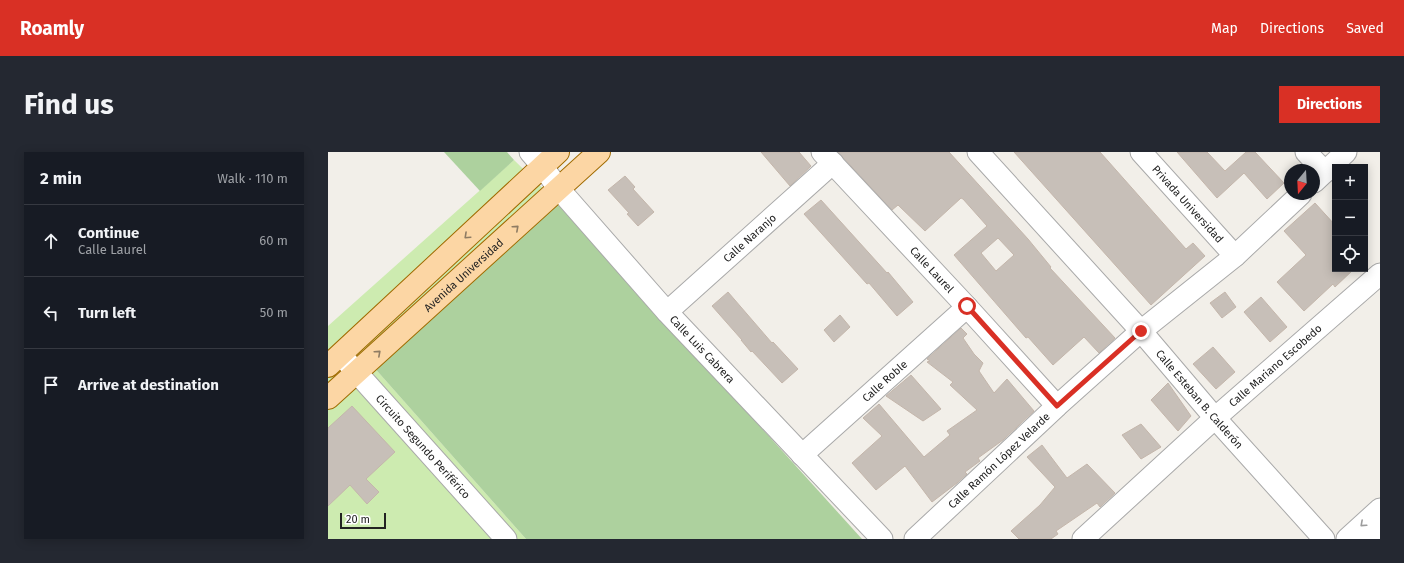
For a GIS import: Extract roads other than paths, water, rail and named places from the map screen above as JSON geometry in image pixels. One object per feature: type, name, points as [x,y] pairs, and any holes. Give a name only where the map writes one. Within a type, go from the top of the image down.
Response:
[{"type":"main road","name":"Avenida Universidad","points":[[328,398],[599,152]]},
{"type":"main road","points":[[334,360],[543,157]]},
{"type":"street","name":"Calle Esteban B. Calderón","points":[[978,152],[1141,331],[1324,539]]},
{"type":"street","name":"Privada Universidad","points":[[1141,152],[1234,256]]},
{"type":"street","points":[[1306,152],[1312,164]]},
{"type":"street","points":[[1320,176],[1346,152]]},
{"type":"street","name":"Calle Luis Cabrera","points":[[543,157],[559,189],[667,312],[882,539]]},
{"type":"street","name":"Calle Laurel","points":[[828,158],[967,306],[1057,406]]},
{"type":"street","name":"Calle Naranjo","points":[[667,312],[828,158]]},
{"type":"street","name":"Calle Ramón López Velarde","points":[[915,539],[1057,406],[1141,331],[1234,256],[1295,200]]},
{"type":"street","name":"Calle Mariano Escobedo","points":[[1083,539],[1216,418],[1380,274]]},
{"type":"street","name":"Calle Roble","points":[[802,455],[967,306]]},
{"type":"street","name":"Circuito Segundo Periférico","points":[[334,360],[357,372],[506,539]]},
{"type":"street","points":[[1346,539],[1380,509]]},
{"type":"street","points":[[1371,539],[1380,531]]}]
